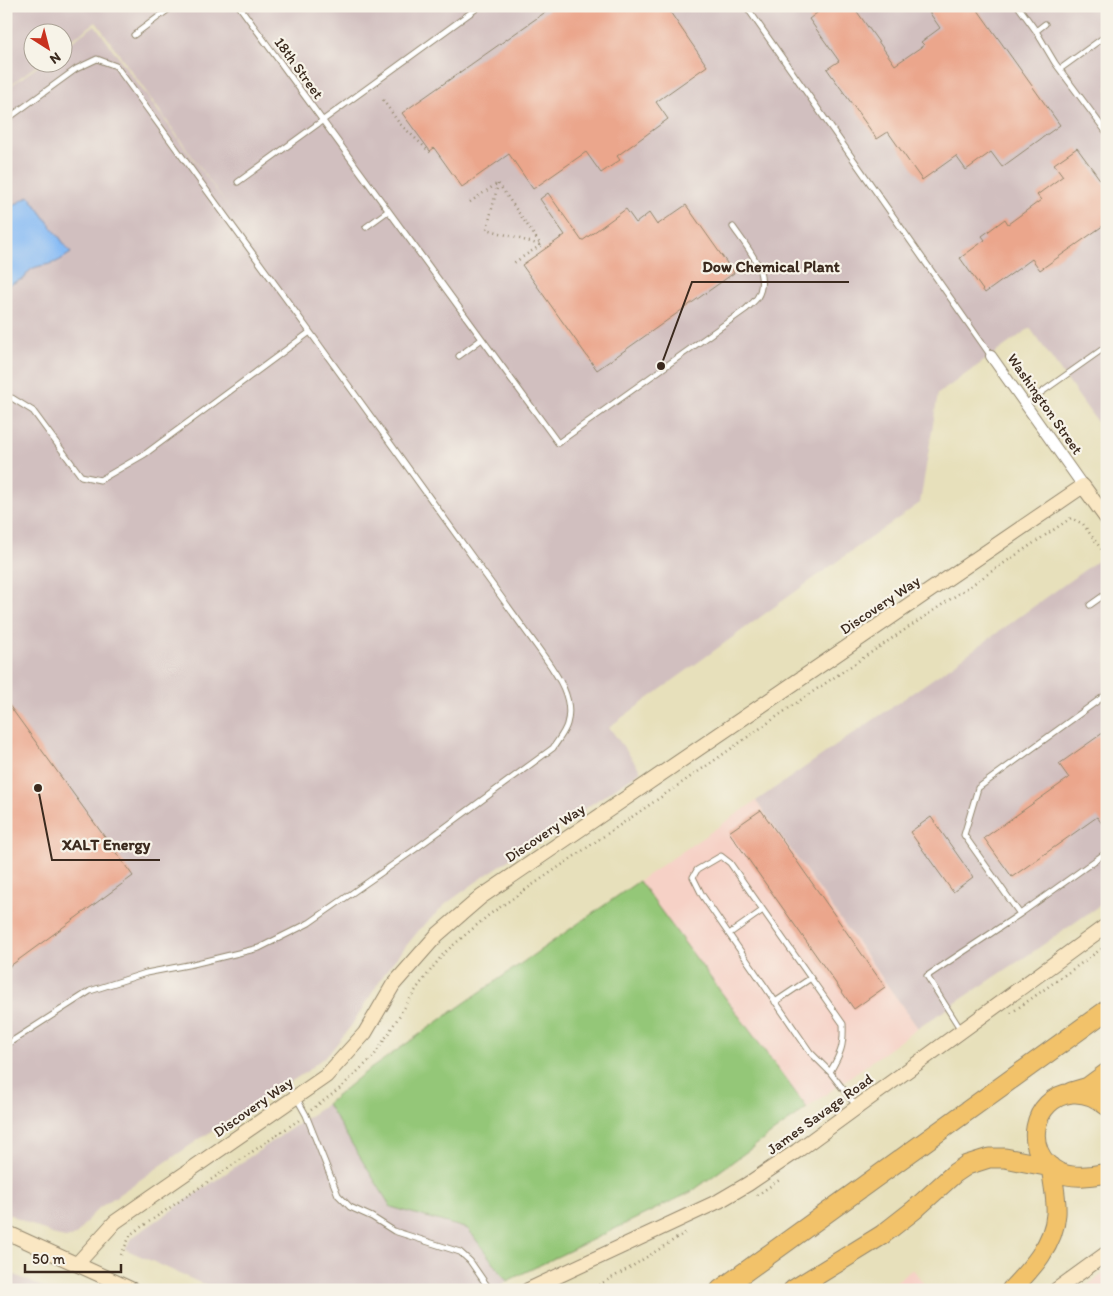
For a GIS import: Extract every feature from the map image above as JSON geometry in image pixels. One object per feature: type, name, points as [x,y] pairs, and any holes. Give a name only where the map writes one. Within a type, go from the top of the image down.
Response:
[{"type":"highway","points":[[720,1290],[1107,1010]]},
{"type":"highway","points":[[1011,1290],[1036,1263],[1045,1248],[1054,1226],[1056,1208],[1051,1168],[1036,1147],[1034,1138],[1036,1121],[1045,1106],[1059,1096],[1088,1087],[1107,1074]]},
{"type":"highway","points":[[1067,1094],[1084,1093],[1107,1106]]},
{"type":"highway","points":[[793,1290],[875,1240],[967,1165],[989,1158],[1005,1158],[1077,1176],[1107,1173]]},
{"type":"highway","points":[[1077,1176],[1094,1172],[1107,1162]]},
{"type":"street","name":"Washington Street","points":[[991,356],[1107,519]]},
{"type":"street","name":"Discovery Way","points":[[77,1264],[115,1222],[326,1076],[365,1033],[393,986],[430,942],[481,896],[1083,486]]},
{"type":"street","name":"James Savage Road","points":[[528,1290],[725,1197],[768,1171],[1107,925]]},
{"type":"street","points":[[6,1232],[133,1290]]},
{"type":"street","points":[[1056,1290],[1107,1253]]},
{"type":"lane","points":[[134,35],[173,6]]},
{"type":"lane","name":"18th Street","points":[[238,6],[558,443],[746,309],[757,297],[762,284],[756,259],[733,228]]},
{"type":"lane","points":[[238,182],[480,6]]},
{"type":"lane","points":[[746,6],[991,356]]},
{"type":"lane","points":[[1018,6],[1060,69],[1107,133]]},
{"type":"lane","points":[[1036,31],[1045,24]]},
{"type":"lane","points":[[1060,69],[1107,35]]},
{"type":"lane","points":[[6,120],[76,69],[97,59],[116,66],[558,677],[568,700],[568,724],[553,748],[414,850],[309,923],[259,948],[193,964],[146,972],[90,991],[6,1045]]},
{"type":"lane","points":[[366,227],[388,211]]},
{"type":"lane","points":[[6,398],[12,398],[32,411],[81,476],[100,480],[146,454],[310,332]]},
{"type":"lane","points":[[459,356],[482,339]]},
{"type":"lane","points":[[1025,404],[1107,346]]},
{"type":"lane","points":[[1090,606],[1107,593]]},
{"type":"lane","points":[[1020,914],[964,835],[978,788],[1107,694]]},
{"type":"lane","points":[[962,1030],[927,976],[1020,914],[1107,852]]},
{"type":"lane","points":[[830,1072],[841,1054],[842,1024],[730,863],[721,856],[697,870],[694,877],[702,895],[810,1052],[830,1072],[857,1107]]},
{"type":"lane","points":[[729,934],[763,910]]},
{"type":"lane","points":[[775,1002],[811,978]]},
{"type":"lane","points":[[296,1096],[306,1114],[338,1195],[343,1202],[394,1231],[460,1252],[470,1261],[490,1290]]},
{"type":"path","points":[[383,100],[399,123],[432,154]]},
{"type":"path","points":[[470,202],[498,183]]},
{"type":"path","points":[[498,183],[487,229],[540,245]]},
{"type":"path","points":[[498,183],[540,245]]},
{"type":"path","points":[[512,264],[540,245]]},
{"type":"path","points":[[121,1255],[132,1234],[250,1155],[338,1090],[374,1056],[417,988],[444,953],[490,914],[805,697],[1071,518],[1083,524],[1107,557]]},
{"type":"shaded area","points":[[6,6],[1107,6],[1107,436],[1030,328],[938,394],[920,503],[609,727],[641,771],[447,903],[420,929],[388,968],[351,1026],[331,1051],[306,1072],[201,1138],[99,1208],[73,1237],[56,1236],[6,1213],[6,89],[30,72],[72,72],[72,42],[95,25],[237,219],[96,22],[72,39],[72,22],[22,22],[22,72],[28,72],[6,88]]},
{"type":"shaded area","points":[[1104,556],[1107,561],[1107,900],[918,1028],[756,801],[944,671]]},
{"type":"shaded area","points":[[756,801],[918,1028],[807,1108],[639,881]]},
{"type":"shaded area","points":[[327,1104],[391,1207],[468,1229],[507,1281],[495,1290],[216,1290],[125,1249],[133,1237]]},
{"type":"shaded area","points":[[913,1269],[928,1290],[884,1290]]},
{"type":"shaded area","points":[[6,1271],[49,1290],[6,1290]]},
{"type":"shaded area","points":[[1107,1271],[1107,1290],[1081,1290]]},
{"type":"green space","points":[[639,881],[807,1108],[691,1192],[507,1281],[468,1229],[391,1207],[327,1104],[363,1074]]},
{"type":"water","points":[[29,196],[71,253],[56,262],[30,270],[25,278],[6,286],[6,210]]},
{"type":"building","points":[[554,6],[666,6],[707,66],[656,102],[668,119],[617,156],[620,160],[601,173],[586,152],[533,189],[509,154],[462,187],[434,148],[430,151],[402,113]]},
{"type":"building","points":[[826,6],[853,6],[895,65],[924,45],[921,42],[940,28],[925,6],[975,6],[1060,125],[1002,167],[991,152],[966,170],[956,156],[922,180],[888,132],[877,139],[827,69],[839,61],[809,19]]},
{"type":"building","points":[[1077,148],[1107,189],[1107,223],[1040,270],[1032,259],[985,293],[960,258],[985,240],[982,236],[1005,219],[1008,224],[1041,200],[1037,195],[1063,176],[1054,164]]},
{"type":"building","points":[[548,193],[582,241],[626,209],[636,223],[649,213],[657,225],[686,205],[734,273],[597,370],[522,265],[565,235],[540,199]]},
{"type":"building","points":[[6,701],[133,876],[6,969]]},
{"type":"building","points":[[1107,730],[1107,830],[1097,817],[1012,877],[984,838],[1069,778],[1059,764]]},
{"type":"building","points":[[761,810],[885,987],[854,1009],[729,832]]},
{"type":"building","points":[[931,817],[973,877],[953,892],[910,832]]},
{"type":"place","name":"Dow Chemical Plant","points":[[661,366]]},
{"type":"place","name":"XALT Energy","points":[[38,788]]}]
